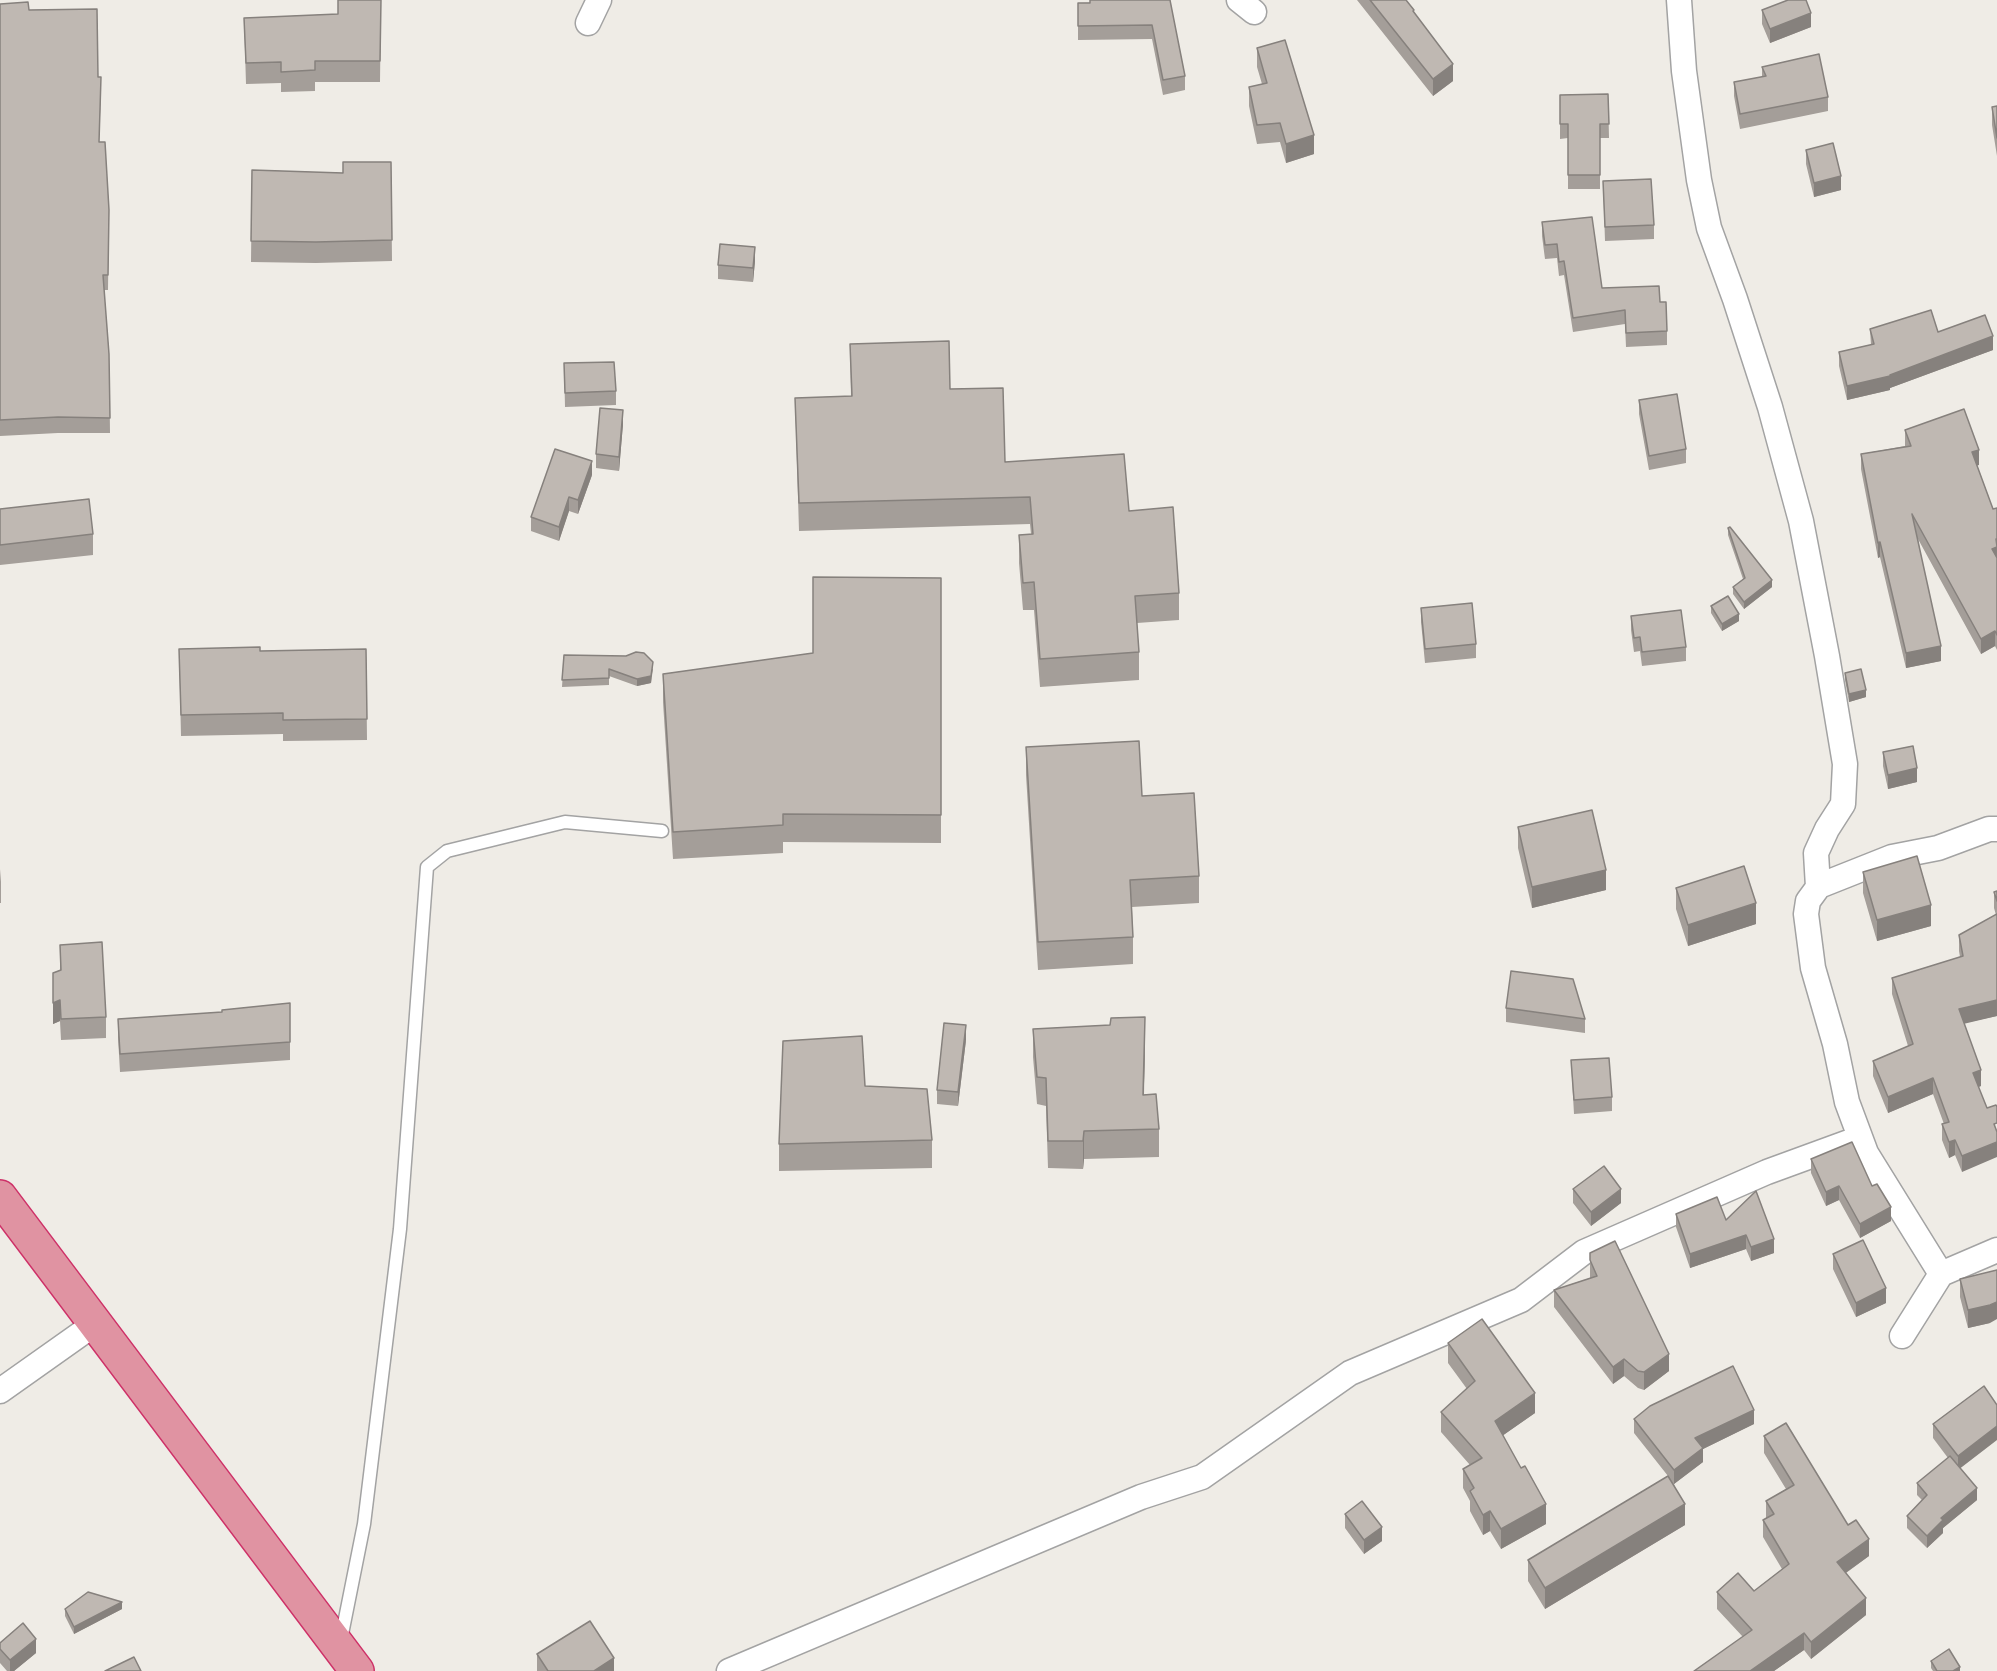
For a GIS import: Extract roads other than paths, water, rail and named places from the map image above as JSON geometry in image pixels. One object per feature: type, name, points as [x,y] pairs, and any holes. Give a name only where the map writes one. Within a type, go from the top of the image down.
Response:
[{"type":"highway","points":[[0,1197],[348,1659]]},
{"type":"street","points":[[588,23],[599,0]]},
{"type":"street","points":[[1679,0],[1684,71],[1699,180],[1709,228],[1763,385],[1801,521],[1845,765],[1843,804],[1827,829],[1816,853],[1818,887]]},
{"type":"street","points":[[1941,1274],[1866,1153],[1860,1138],[1847,1102],[1835,1044],[1813,968],[1806,914],[1808,901],[1818,887],[1892,857],[1938,848],[1989,829],[1997,829]]},
{"type":"street","points":[[729,1671],[1141,1497],[1202,1477],[1350,1373],[1521,1300],[1584,1252],[1767,1172],[1860,1138]]},
{"type":"street","points":[[1902,1336],[1941,1274],[1997,1250]]},
{"type":"street","points":[[0,1391],[96,1323]]},
{"type":"lane","points":[[348,1659],[400,1229],[427,867],[447,851],[565,822],[662,831]]}]
